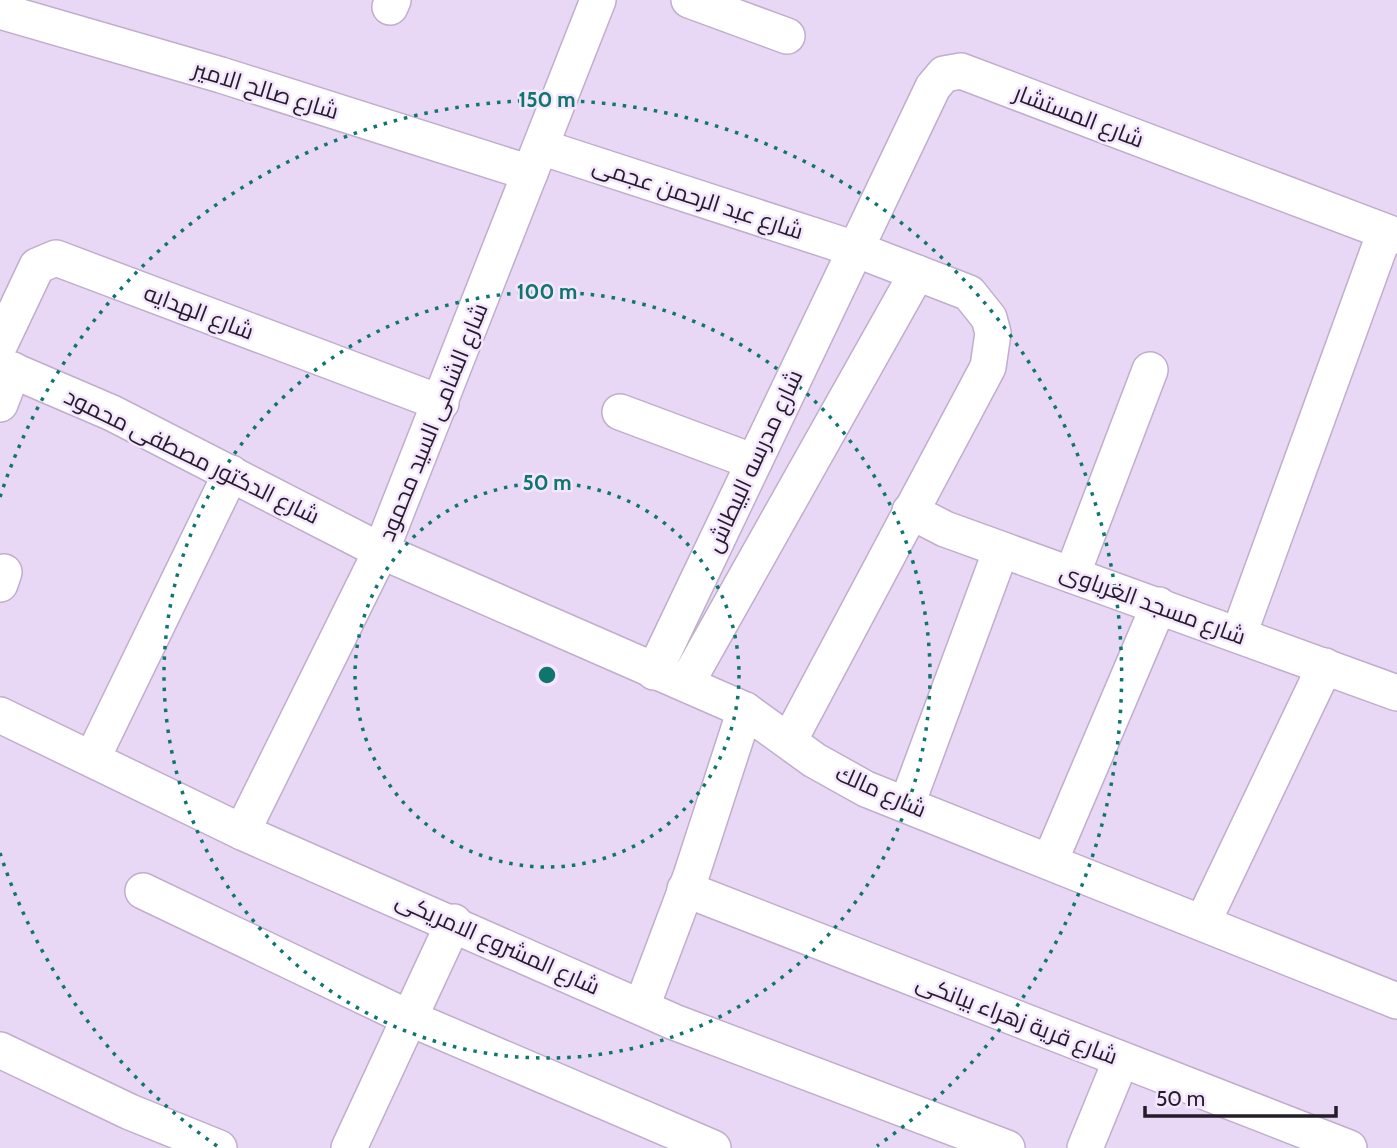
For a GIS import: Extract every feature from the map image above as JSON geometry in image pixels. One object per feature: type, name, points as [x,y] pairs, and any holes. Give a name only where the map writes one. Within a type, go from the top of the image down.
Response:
[{"type":"street","name":"شارع الشامى السيد محمود","points":[[242,832],[381,551],[598,0]]},
{"type":"street","points":[[689,0],[787,36]]},
{"type":"street","name":"شارع صالح الامير","points":[[0,11],[222,75],[536,160]]},
{"type":"street","name":"شارع المستشار","points":[[855,249],[933,87],[944,74],[952,71],[961,71],[1391,234]]},
{"type":"street","name":"شارع عبد الرحمن عجمى","points":[[536,160],[855,249],[970,293],[981,304],[989,318],[993,349],[988,367],[789,741]]},
{"type":"street","points":[[1239,634],[1391,234]]},
{"type":"street","name":"شارع مدرسه البيطاش","points":[[654,673],[855,249]]},
{"type":"street","name":"شارع الهدايه","points":[[0,404],[4,360],[37,267],[56,258],[441,403]]},
{"type":"street","points":[[686,684],[917,273]]},
{"type":"street","name":"شارع الدكتور مصطفى محمود","points":[[4,360],[112,412],[381,551]]},
{"type":"street","points":[[1072,575],[1150,370]]},
{"type":"street","points":[[620,412],[754,462]]},
{"type":"street","points":[[92,759],[231,473]]},
{"type":"street","name":"شارع مسجد الغرباوى","points":[[910,511],[945,529],[1001,550],[1325,666],[1395,687]]},
{"type":"street","points":[[907,804],[1001,550]]},
{"type":"street","name":"شارع مالك","points":[[381,551],[654,673],[745,710],[814,760],[866,789],[1397,1001]]},
{"type":"street","points":[[1051,861],[1159,606]]},
{"type":"street","points":[[1203,922],[1325,666]]},
{"type":"street","points":[[642,1006],[685,889],[745,710]]},
{"type":"street","name":"شارع المشروع الامريكى","points":[[0,715],[242,832],[454,922],[674,1021],[1007,1148]]},
{"type":"street","name":"شارع قرية زهراء بيانكى","points":[[685,889],[1349,1148]]},
{"type":"street","points":[[143,891],[409,1018],[713,1148]]},
{"type":"street","points":[[349,1148],[454,922]]},
{"type":"street","points":[[0,1051],[130,1112],[219,1148]]},
{"type":"street","points":[[1085,1148],[1121,1060]]}]
